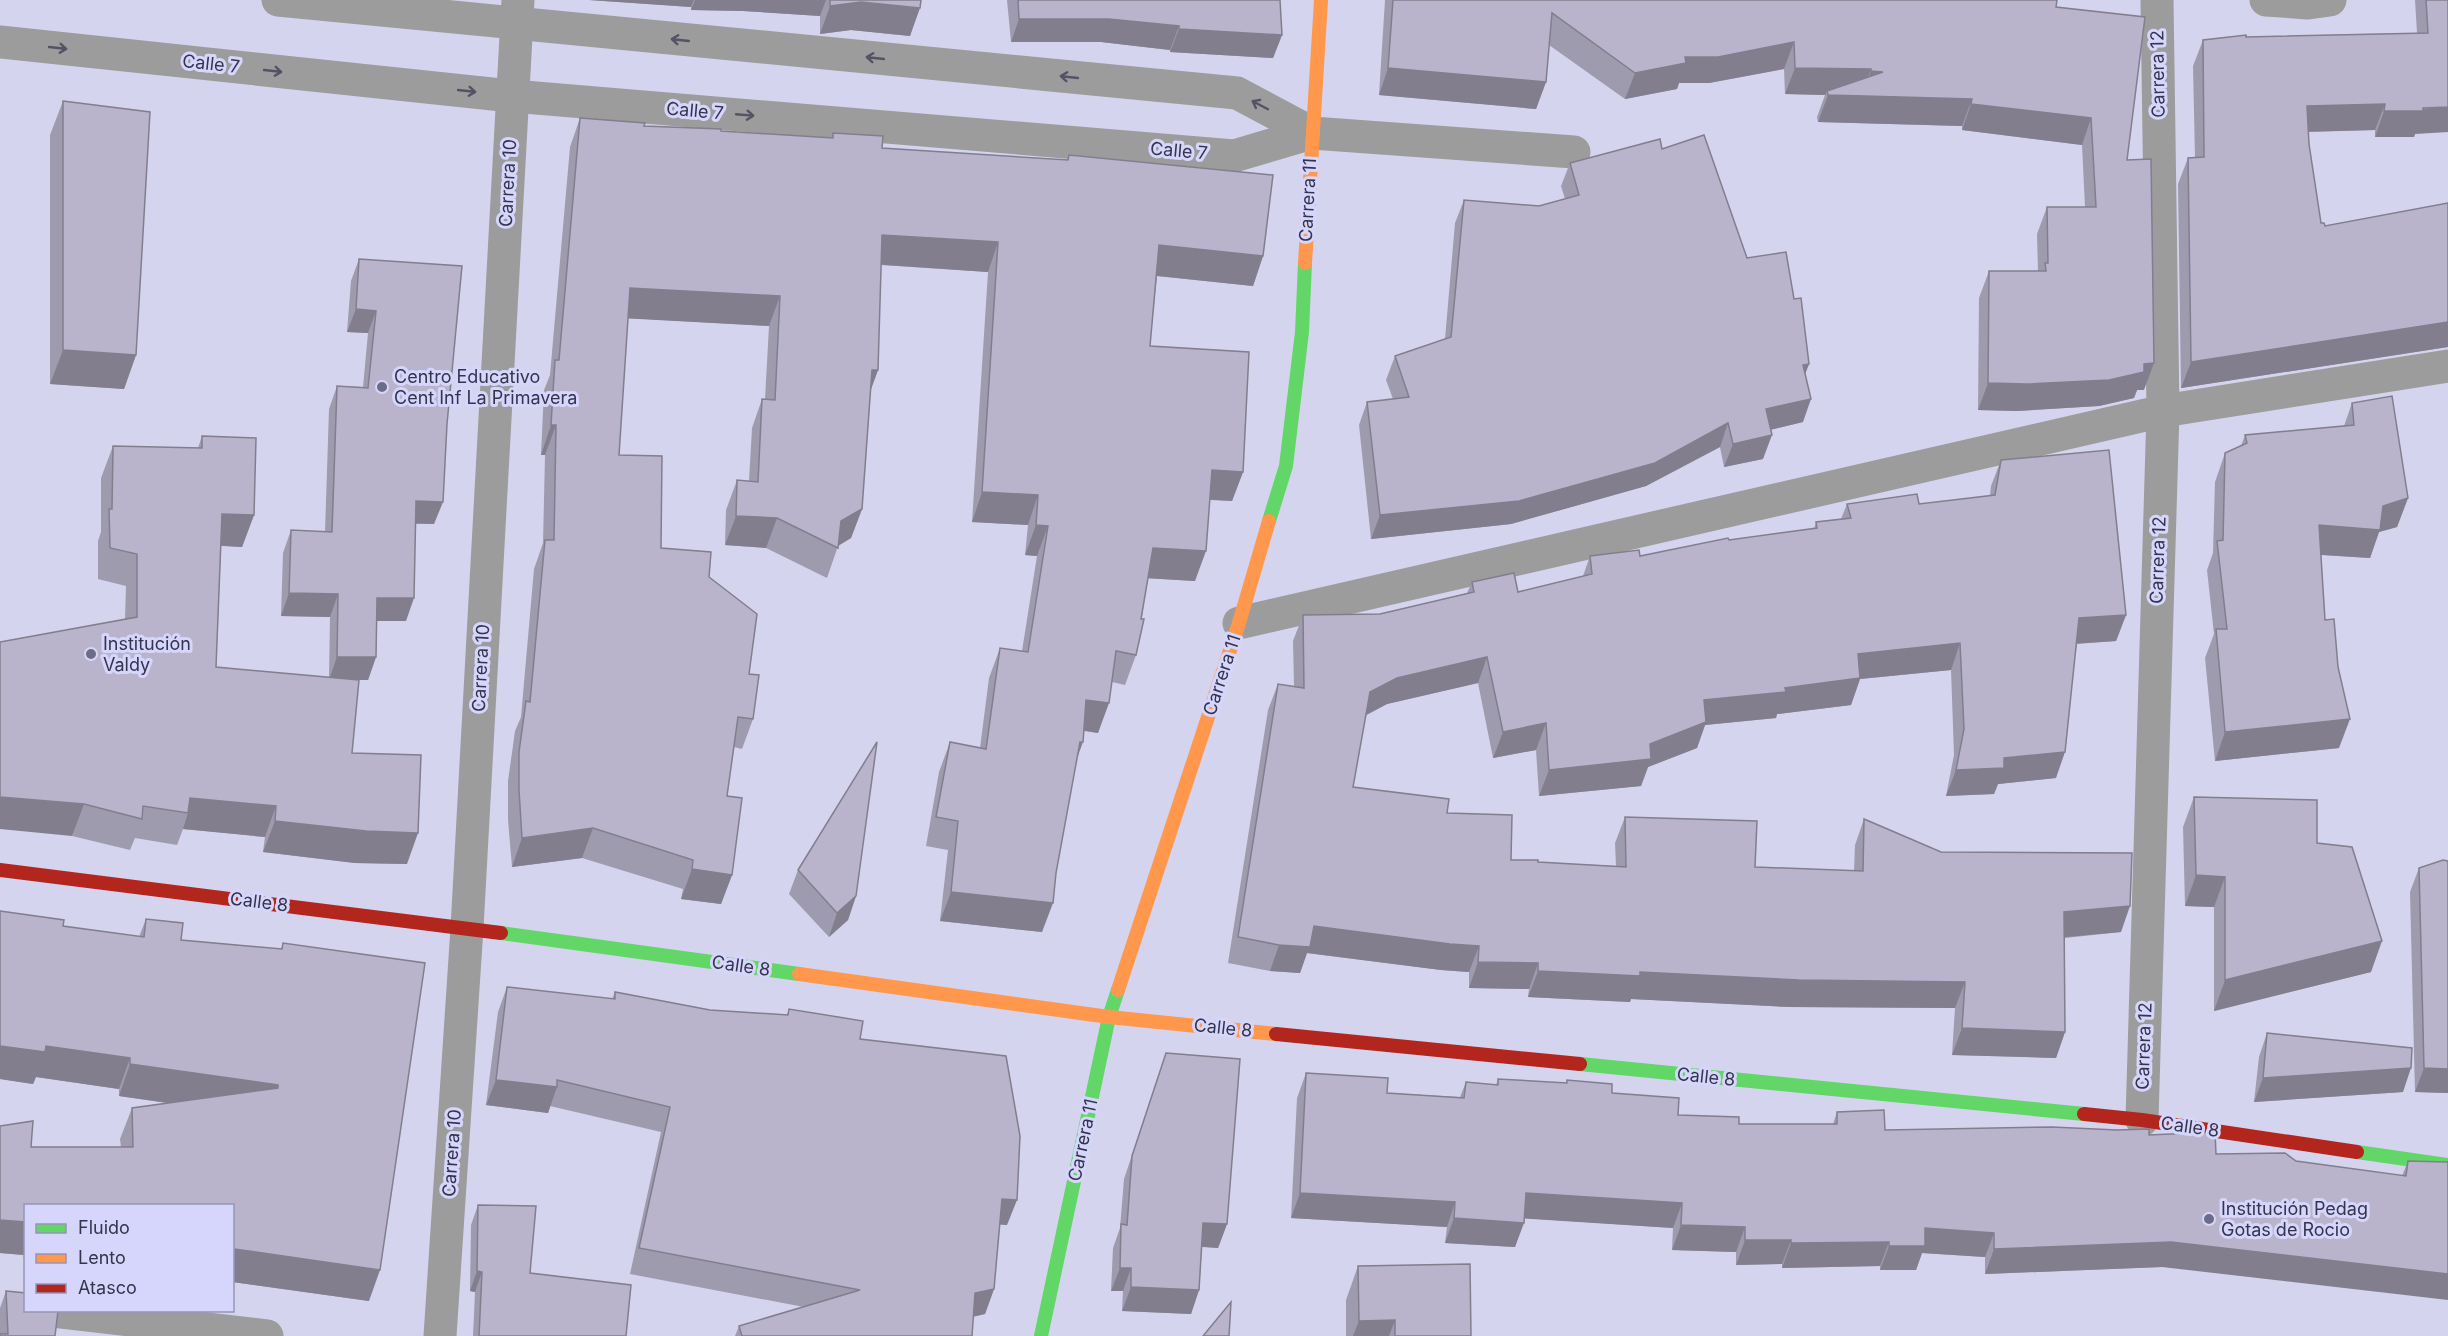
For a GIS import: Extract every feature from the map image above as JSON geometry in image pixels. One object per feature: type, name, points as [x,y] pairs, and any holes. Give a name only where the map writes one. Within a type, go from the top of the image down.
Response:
[{"type":"street","points":[[278,0],[517,12],[1237,93],[1311,133],[1574,152]]},
{"type":"street","name":"Carrera 11","points":[[1041,1336],[1109,1017],[1239,623],[1286,466],[1302,332],[1311,133],[1321,0]]},
{"type":"street","name":"Carrera 12","points":[[2142,1120],[2163,411],[2157,0]]},
{"type":"street","points":[[2266,0],[2308,3],[2330,0]]},
{"type":"street","name":"Carrera 10","points":[[440,1336],[467,928],[517,12]]},
{"type":"street","name":"Calle 7","points":[[0,42],[512,96],[1234,156],[1311,133]]},
{"type":"street","points":[[1239,623],[2163,411],[2448,366]]},
{"type":"street","name":"Calle 8","points":[[0,870],[467,928],[1109,1017],[2142,1120],[2448,1166]]},
{"type":"street","points":[[55,1312],[267,1336]]},
{"type":"building","points":[[830,0],[921,0],[920,8],[861,2],[830,6]]},
{"type":"building","points":[[1018,0],[1280,0],[1282,35],[1179,29],[1179,26],[1109,19],[1019,19]]},
{"type":"building","points":[[1393,0],[2057,0],[2056,7],[2145,17],[2127,160],[2151,159],[2154,363],[2144,364],[2144,372],[2109,380],[2027,384],[1988,383],[1989,271],[2046,271],[2045,263],[2048,263],[2047,207],[2096,207],[2091,118],[1971,104],[1972,99],[1828,95],[1827,91],[1883,72],[1871,71],[1871,69],[1795,68],[1794,42],[1718,57],[1685,57],[1686,63],[1635,73],[1552,13],[1546,82],[1388,68]]},
{"type":"building","points":[[2426,0],[2448,0],[2448,107],[2423,108],[2423,111],[2384,111],[2385,104],[2307,106],[2309,144],[2321,223],[2325,226],[2448,203],[2448,322],[2191,362],[2188,158],[2204,157],[2203,40],[2246,35],[2246,37],[2428,33]]},
{"type":"building","points":[[63,101],[150,112],[136,355],[63,350]]},
{"type":"building","points":[[580,118],[645,123],[644,126],[721,129],[721,131],[833,138],[833,133],[883,136],[882,148],[1068,160],[1069,155],[1273,175],[1263,256],[1159,245],[1150,346],[1249,352],[1243,472],[1212,470],[1206,551],[1153,548],[1141,619],[1144,619],[1136,655],[1116,651],[1109,703],[1086,700],[1083,742],[1080,742],[1056,873],[1053,903],[951,892],[958,821],[936,817],[950,742],[986,749],[1000,648],[1028,652],[1048,526],[1036,525],[1038,495],[982,492],[998,242],[882,235],[878,370],[872,370],[862,509],[841,521],[838,548],[777,518],[736,516],[737,480],[758,482],[762,399],[775,400],[780,296],[630,288],[619,455],[662,456],[661,548],[711,552],[709,577],[757,614],[749,674],[759,675],[753,719],[738,717],[727,796],[742,798],[732,875],[692,869],[693,860],[593,828],[522,838],[519,752],[526,701],[530,702],[545,540],[554,540],[556,425],[551,425],[555,360],[559,360]]},
{"type":"building","points":[[1704,135],[1747,258],[1786,252],[1794,299],[1801,298],[1809,364],[1803,365],[1811,399],[1766,409],[1772,435],[1733,444],[1728,423],[1655,463],[1519,501],[1380,515],[1367,402],[1409,397],[1395,356],[1451,337],[1464,200],[1539,206],[1579,195],[1570,163],[1660,139],[1662,149]]},
{"type":"building","points":[[359,259],[462,266],[447,424],[443,502],[416,501],[414,598],[377,598],[376,657],[337,657],[338,594],[289,593],[291,530],[332,532],[337,386],[368,388],[376,311],[356,309]]},
{"type":"building","points":[[2392,396],[2408,498],[2383,506],[2380,530],[2319,525],[2325,620],[2334,619],[2338,667],[2350,719],[2225,732],[2216,629],[2227,629],[2217,541],[2223,540],[2225,453],[2247,443],[2245,435],[2354,425],[2352,403]]},
{"type":"building","points":[[202,436],[256,438],[254,515],[222,514],[216,667],[359,680],[352,753],[421,755],[418,833],[366,831],[275,821],[276,806],[190,798],[188,813],[143,806],[142,819],[84,804],[0,797],[0,642],[137,617],[137,554],[110,548],[109,509],[112,509],[113,446],[202,448]]},
{"type":"building","points":[[2109,450],[2126,615],[2079,618],[2065,752],[2004,758],[2004,768],[1956,770],[1964,729],[1960,643],[1858,654],[1860,678],[1785,688],[1786,692],[1704,700],[1706,722],[1650,744],[1651,759],[1549,770],[1546,723],[1503,732],[1487,657],[1397,678],[1370,692],[1353,787],[1449,799],[1447,813],[1512,815],[1511,860],[1626,867],[1625,817],[1757,821],[1755,867],[1863,871],[1864,819],[1941,852],[2132,853],[2130,906],[2064,912],[2065,1032],[1962,1028],[1965,982],[1799,980],[1640,972],[1640,976],[1538,971],[1538,963],[1478,962],[1479,946],[1314,926],[1310,947],[1279,945],[1238,937],[1278,684],[1304,688],[1303,615],[1380,614],[1474,592],[1472,582],[1514,573],[1518,592],[1592,574],[1590,556],[1639,550],[1640,556],[1728,538],[1729,540],[1817,528],[1816,522],[1851,518],[1847,504],[1917,494],[1919,504],[1995,495],[2001,460]]},
{"type":"building","points":[[877,742],[856,896],[837,913],[798,870]]},
{"type":"building","points":[[2194,797],[2317,800],[2317,843],[2352,847],[2382,941],[2225,980],[2225,877],[2196,875]]},
{"type":"building","points":[[2443,860],[2448,861],[2448,1069],[2424,1068],[2419,868]]},
{"type":"building","points":[[0,911],[64,920],[63,926],[144,937],[146,919],[183,923],[181,940],[282,949],[283,943],[425,963],[380,1270],[235,1249],[234,1256],[234,1204],[24,1204],[24,1222],[0,1220],[0,1126],[33,1121],[31,1147],[133,1147],[132,1108],[278,1088],[278,1085],[130,1064],[130,1058],[46,1046],[45,1052],[0,1046]]},
{"type":"building","points":[[507,987],[615,999],[615,992],[710,1010],[788,1015],[789,1009],[863,1021],[860,1039],[1006,1056],[1020,1136],[1017,1200],[1002,1199],[994,1289],[975,1293],[972,1336],[742,1336],[739,1326],[860,1290],[639,1248],[670,1107],[557,1080],[557,1087],[496,1080]]},
{"type":"building","points":[[2267,1033],[2412,1048],[2411,1068],[2263,1078]]},
{"type":"building","points":[[1166,1053],[1240,1059],[1227,1224],[1203,1223],[1199,1290],[1131,1287],[1131,1268],[1120,1268],[1121,1224],[1127,1225],[1132,1156]]},
{"type":"building","points":[[1306,1073],[1388,1078],[1387,1093],[1464,1098],[1466,1082],[1498,1085],[1498,1079],[1567,1083],[1567,1080],[1612,1084],[1612,1093],[1679,1098],[1678,1115],[1739,1117],[1739,1124],[1837,1124],[1837,1112],[1884,1110],[1885,1130],[2052,1127],[2149,1129],[2149,1135],[2215,1132],[2216,1154],[2285,1153],[2296,1161],[2406,1176],[2408,1161],[2448,1162],[2448,1274],[2171,1242],[1994,1249],[1994,1233],[1925,1228],[1925,1246],[1889,1246],[1889,1242],[1791,1243],[1791,1240],[1745,1240],[1745,1227],[1681,1225],[1682,1203],[1526,1193],[1524,1223],[1454,1218],[1455,1202],[1300,1193]]},
{"type":"building","points":[[478,1205],[536,1206],[530,1273],[631,1285],[626,1336],[479,1336],[482,1272],[477,1271]]},
{"type":"building","points":[[1470,1264],[1471,1336],[1395,1336],[1395,1320],[1359,1321],[1358,1266]]},
{"type":"building","points":[[6,1291],[24,1293],[24,1312],[58,1312],[55,1336],[0,1336],[0,1334],[8,1334]]},
{"type":"building","points":[[1231,1302],[1229,1336],[1203,1336]]},
{"type":"traffic: fast","points":[[1269,521],[1286,466],[1302,332],[1305,263]]},
{"type":"traffic: fast","points":[[501,933],[799,974]]},
{"type":"traffic: fast","points":[[1041,1336],[1109,1017],[1118,990]]},
{"type":"traffic: fast","points":[[1580,1064],[2084,1114]]},
{"type":"traffic: fast","points":[[2357,1152],[2448,1165]]},
{"type":"traffic: slow","points":[[1305,263],[1321,0]]},
{"type":"traffic: slow","points":[[1118,990],[1239,623],[1269,521]]},
{"type":"traffic: slow","points":[[799,974],[1109,1017],[1276,1034]]},
{"type":"traffic: jam","points":[[0,870],[501,933]]},
{"type":"traffic: jam","points":[[1276,1034],[1580,1064]]},
{"type":"traffic: jam","points":[[2084,1114],[2142,1120],[2357,1152]]},
{"type":"place","name":"Centro Educativo Cent Inf La Primavera","points":[[382,387]]},
{"type":"place","name":"Institución Valdy","points":[[91,654]]},
{"type":"place","name":"Institución Pedag Gotas de Rocio","points":[[2209,1219]]}]
